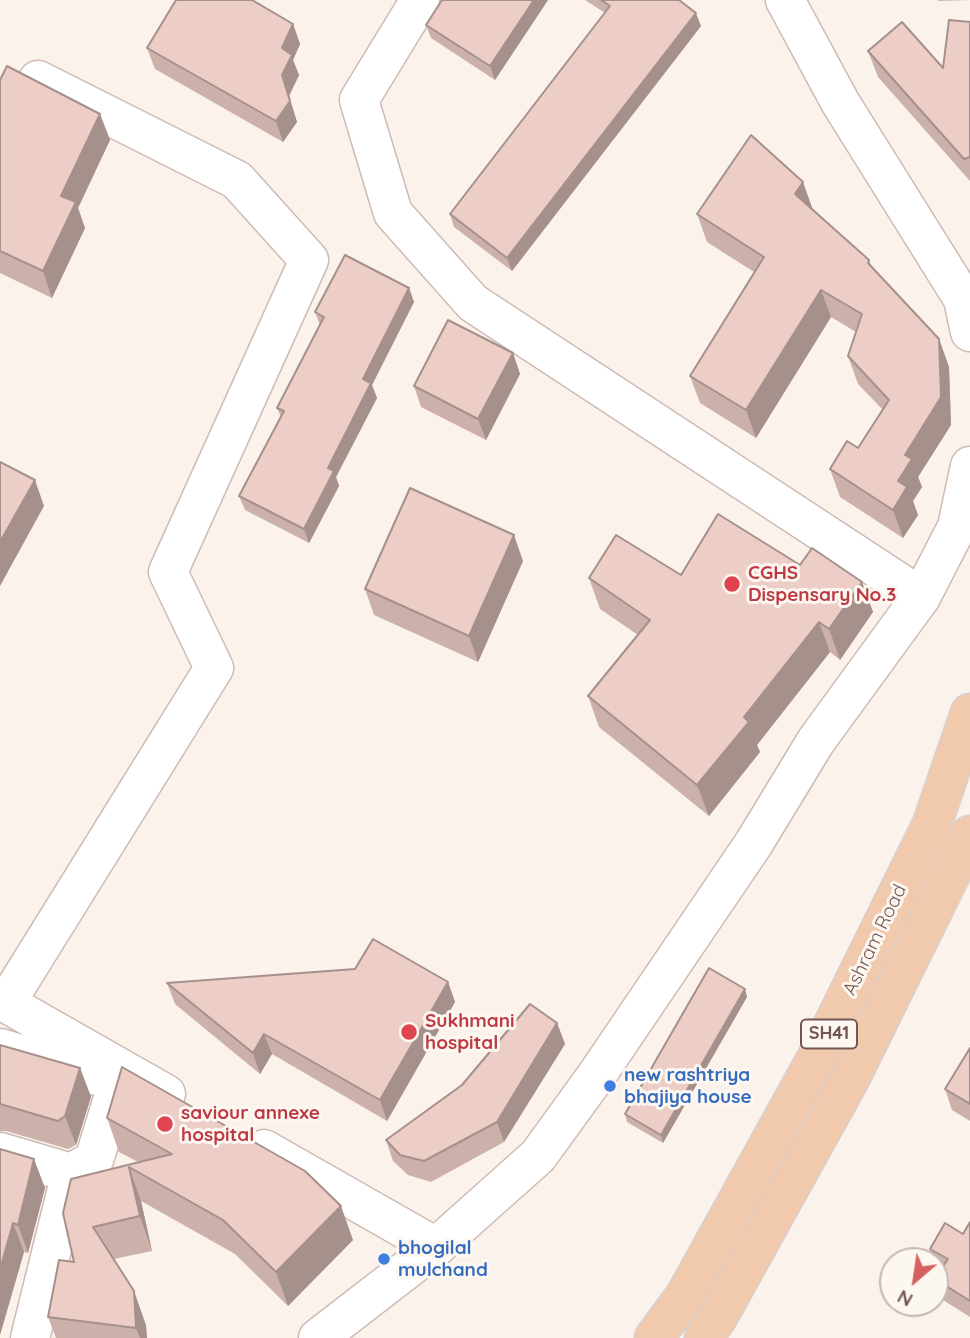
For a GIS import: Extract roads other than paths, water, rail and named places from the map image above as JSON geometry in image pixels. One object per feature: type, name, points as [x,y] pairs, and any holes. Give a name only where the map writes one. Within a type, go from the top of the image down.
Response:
[{"type":"main road","name":"Ashram Road","points":[[654,1338],[685,1296],[816,1059],[932,824],[970,713]]},
{"type":"main road","name":"Ashram Road","points":[[704,1338],[851,1076],[970,835]]},
{"type":"street","points":[[420,0],[359,100],[393,213],[474,303],[921,597]]},
{"type":"street","points":[[785,0],[840,102],[968,311]]},
{"type":"street","points":[[37,80],[237,180],[309,260],[168,572],[214,668],[3,1001],[197,1111]]},
{"type":"street","points":[[318,1338],[436,1247],[538,1156],[596,1076],[740,864],[816,741],[921,597],[957,527],[970,466]]},
{"type":"street","points":[[0,1048],[118,1082],[94,1160],[71,1173],[0,1152]]},
{"type":"street","points":[[233,1132],[436,1247]]},
{"type":"street","points":[[30,1338],[71,1173]]},
{"type":"place","name":"CGHS Dispensary No.3","points":[[732,584]]},
{"type":"place","name":"Sukhmani hospital","points":[[409,1032]]},
{"type":"place","name":"new rashtriya bhajiya house","points":[[610,1086]]},
{"type":"place","name":"saviour annexe hospital","points":[[165,1124]]},
{"type":"place","name":"bhogilal mulchand","points":[[384,1259]]}]
